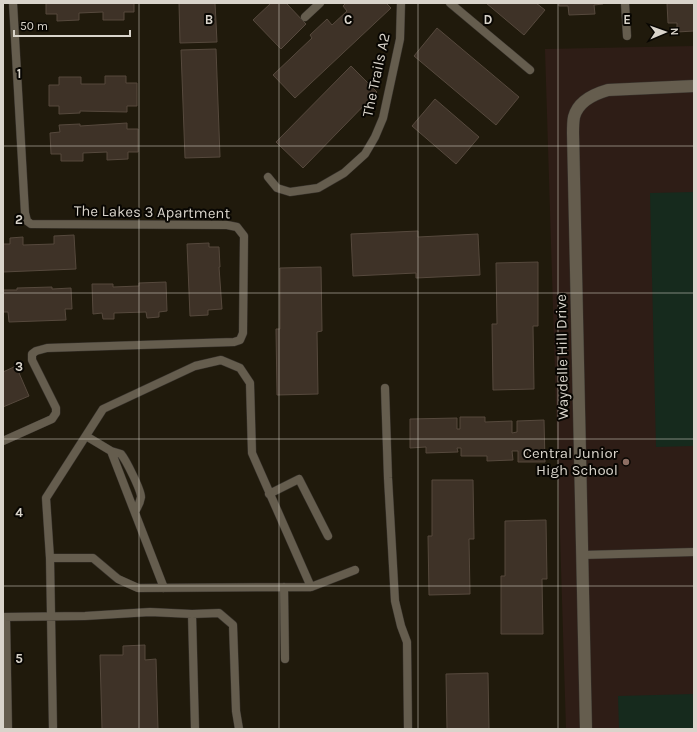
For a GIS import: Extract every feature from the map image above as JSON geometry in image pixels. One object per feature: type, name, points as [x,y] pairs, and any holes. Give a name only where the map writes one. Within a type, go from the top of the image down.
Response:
[{"type":"street","name":"Waydelle Hill Drive","points":[[586,729],[573,133],[574,116],[580,106],[594,94],[608,90],[694,86]]},
{"type":"lane","name":"The Lakes 3 Apartment","points":[[3,441],[52,419],[56,413],[56,408],[32,360],[32,354],[36,351],[47,348],[234,342],[240,340],[244,333],[244,236],[237,227],[227,225],[31,224],[27,221],[25,213],[13,3]]},
{"type":"lane","points":[[305,17],[320,3]]},
{"type":"lane","name":"The Trails A2","points":[[268,176],[277,188],[290,192],[318,188],[344,173],[364,154],[383,118],[400,40],[401,3]]},
{"type":"lane","points":[[450,3],[530,70]]},
{"type":"lane","points":[[626,3],[627,36]]},
{"type":"lane","points":[[53,729],[52,616],[46,498],[103,409],[195,366],[220,360],[240,368],[250,383],[252,453],[311,587]]},
{"type":"lane","points":[[385,388],[395,601],[401,626],[407,642],[408,729]]},
{"type":"lane","points":[[86,436],[111,451],[121,454],[123,457],[141,496],[138,506],[134,512]]},
{"type":"lane","points":[[111,451],[164,588]]},
{"type":"lane","points":[[269,494],[299,479],[328,536]]},
{"type":"lane","points":[[582,555],[694,552]]},
{"type":"lane","points":[[50,558],[93,558],[118,579],[138,588],[311,587],[355,570]]},
{"type":"lane","points":[[284,587],[285,659]]},
{"type":"lane","points":[[8,729],[4,617],[85,616],[150,612],[192,614],[219,613],[233,625],[236,711],[239,729]]},
{"type":"lane","points":[[192,614],[195,729]]},
{"type":"shaded area","name":"Central Junior High School","points":[[694,46],[694,729],[566,729],[545,49]]},
{"type":"green space","points":[[694,192],[694,446],[656,447],[650,193]]},
{"type":"green space","points":[[694,694],[694,729],[619,729],[618,696]]},
{"type":"building","points":[[46,3],[134,3],[134,12],[124,12],[124,20],[103,20],[103,12],[79,13],[79,20],[57,21],[57,14],[46,14]]},
{"type":"building","points":[[179,3],[215,3],[217,42],[180,43]]},
{"type":"building","points":[[271,3],[286,3],[306,24],[281,49],[253,20]]},
{"type":"building","points":[[346,3],[386,3],[391,8],[295,98],[273,75],[312,38],[310,35],[327,19],[332,25],[347,11],[343,6]]},
{"type":"building","points":[[486,3],[536,3],[545,10],[524,35]]},
{"type":"building","points":[[559,3],[603,4],[594,5],[595,14],[569,15],[568,6],[559,6]]},
{"type":"building","points":[[667,3],[694,3],[694,31],[677,32],[677,23],[668,23]]},
{"type":"building","points":[[437,28],[519,97],[496,125],[414,56]]},
{"type":"building","points":[[216,49],[220,157],[185,158],[181,50]]},
{"type":"building","points":[[351,66],[377,92],[303,168],[276,142]]},
{"type":"building","points":[[105,76],[126,76],[126,83],[137,83],[137,106],[127,106],[127,112],[80,111],[80,113],[59,114],[59,106],[49,106],[49,85],[59,85],[59,77],[81,77],[81,84],[105,84]]},
{"type":"building","points":[[435,99],[479,137],[456,164],[412,126]]},
{"type":"building","points":[[127,123],[127,129],[138,129],[138,152],[128,152],[128,159],[107,160],[107,152],[83,153],[83,161],[61,161],[61,154],[51,154],[50,133],[60,132],[59,125],[80,124],[80,126]]},
{"type":"building","points":[[418,231],[418,237],[478,234],[480,275],[416,278],[416,273],[353,276],[351,234]]},
{"type":"building","points":[[74,235],[76,269],[3,272],[3,244],[10,244],[10,238],[23,237],[23,245],[54,244],[54,236]]},
{"type":"building","points":[[209,243],[209,247],[219,247],[222,309],[208,310],[208,315],[190,316],[187,244]]},
{"type":"building","points":[[538,262],[538,326],[533,326],[534,389],[493,390],[492,324],[497,324],[496,263]]},
{"type":"building","points":[[321,267],[322,331],[317,332],[318,394],[277,395],[276,329],[280,329],[280,268]]},
{"type":"building","points":[[166,282],[167,311],[159,312],[159,317],[147,318],[146,312],[114,313],[114,319],[103,319],[102,313],[93,314],[92,284],[113,284],[113,287],[139,286],[139,283]]},
{"type":"building","points":[[52,287],[52,289],[71,288],[72,309],[65,309],[66,320],[9,322],[8,312],[3,312],[3,290]]},
{"type":"building","points":[[16,366],[29,396],[3,407],[3,372]]},
{"type":"building","points":[[460,417],[485,417],[485,422],[512,421],[512,433],[517,432],[517,421],[544,420],[545,462],[518,462],[518,451],[512,451],[513,460],[487,461],[487,456],[461,456],[461,448],[457,448],[458,452],[426,453],[426,447],[410,448],[410,419],[457,418],[457,429],[460,429]]},
{"type":"building","points":[[432,480],[473,480],[474,539],[469,539],[470,594],[429,595],[428,536],[432,536]]},
{"type":"building","points":[[546,520],[547,579],[542,579],[543,634],[501,634],[501,576],[505,576],[505,521]]},
{"type":"building","points":[[145,645],[145,660],[156,659],[158,729],[102,729],[100,655],[123,655],[123,646]]},
{"type":"building","points":[[488,673],[489,729],[447,729],[446,674]]},
{"type":"place","name":"Central Junior High School","points":[[626,462]]}]
